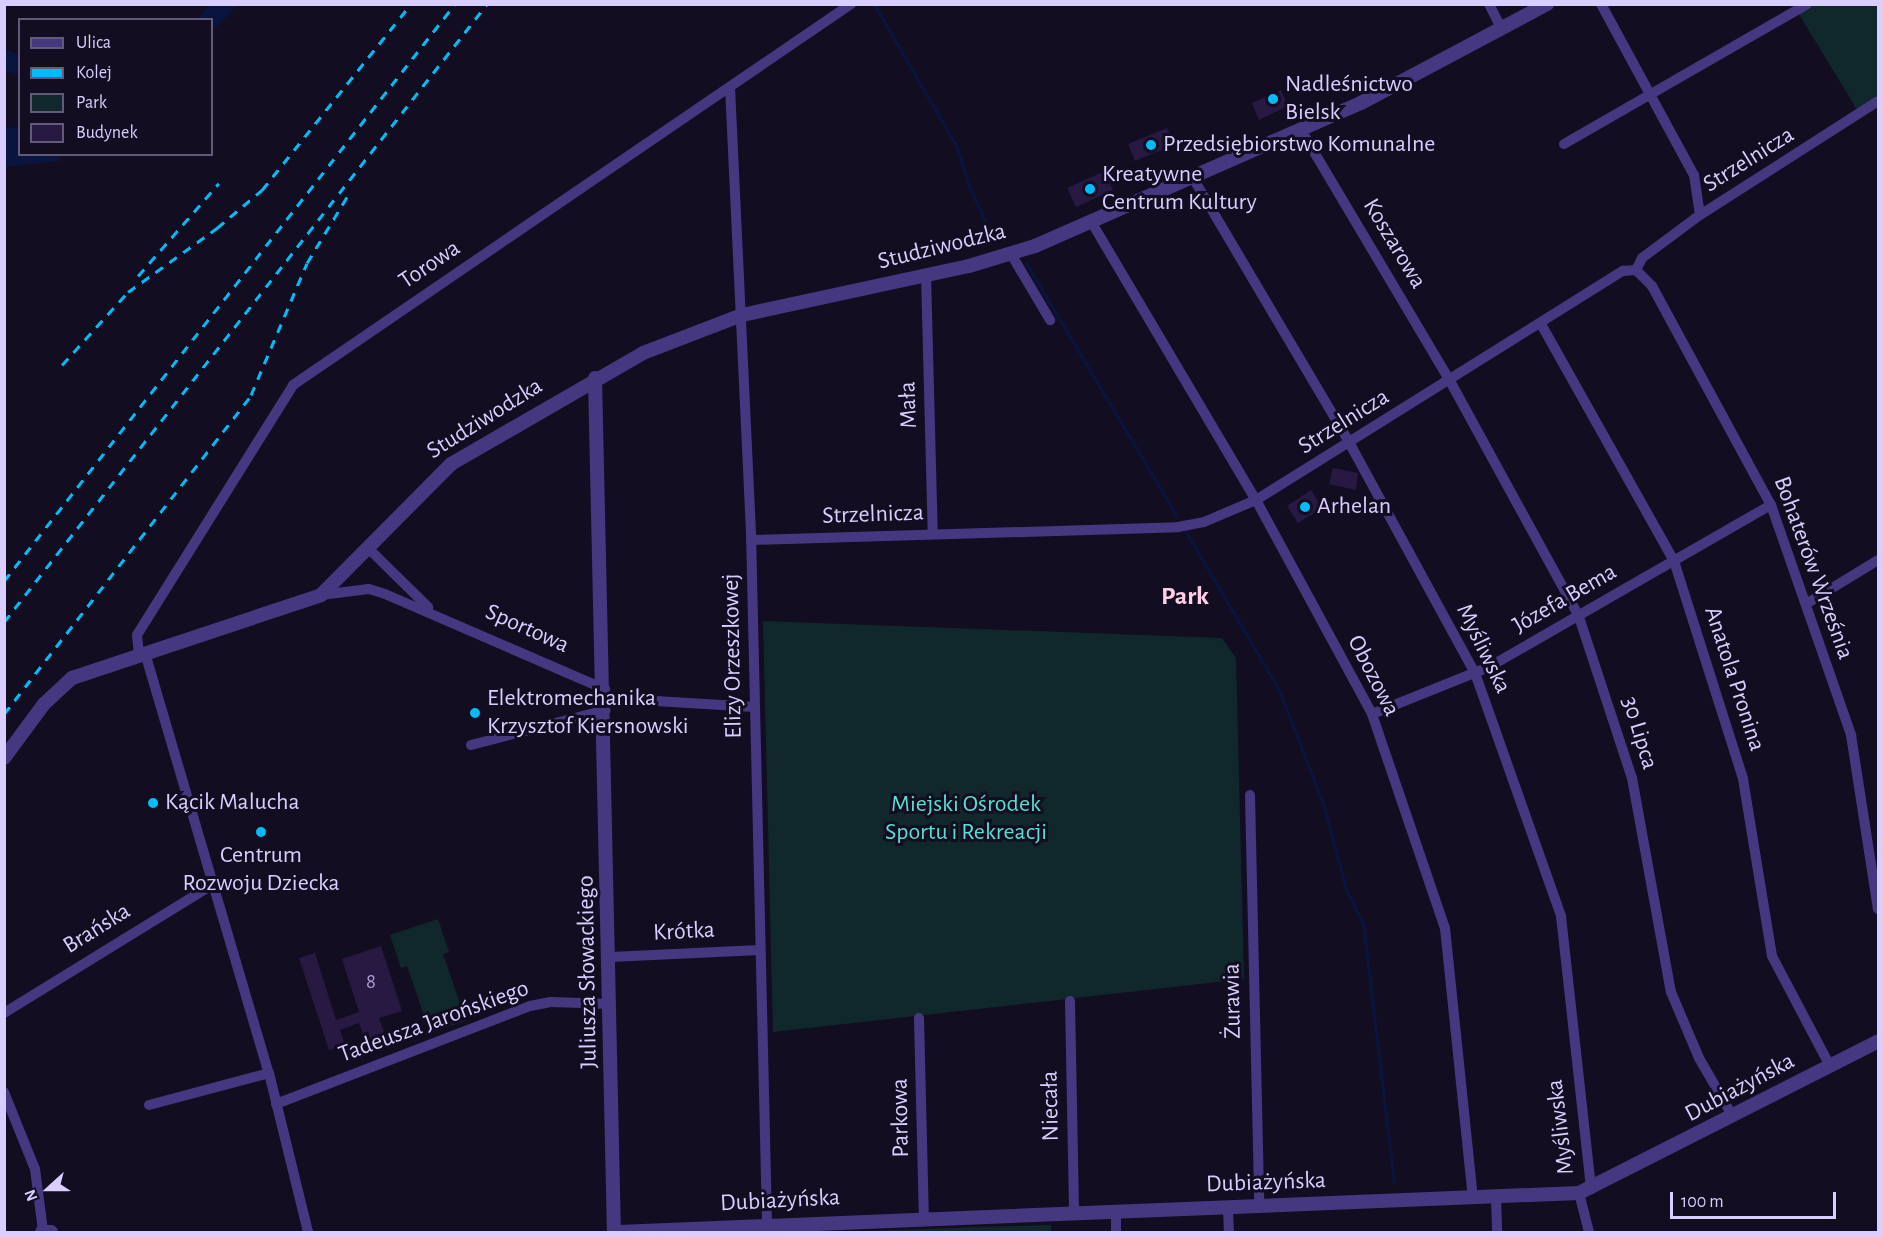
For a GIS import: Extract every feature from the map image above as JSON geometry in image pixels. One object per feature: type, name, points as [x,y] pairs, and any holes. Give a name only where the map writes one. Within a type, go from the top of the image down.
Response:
[{"type":"street","name":"Torowa","points":[[142,653],[137,635],[293,385],[851,4]]},
{"type":"street","points":[[1489,4],[1502,29]]},
{"type":"street","name":"Studziwodzka","points":[[369,549],[451,464],[595,378],[684,334],[742,315],[1011,254],[1092,223],[1301,130],[1547,4]]},
{"type":"street","points":[[1601,4],[1694,175],[1700,215]]},
{"type":"street","points":[[1564,144],[1807,4]]},
{"type":"street","name":"Elizy Orzeszkowej","points":[[730,87],[751,540],[767,1224]]},
{"type":"street","name":"Strzelnicza","points":[[751,540],[1182,526],[1256,500],[1350,444],[1623,271],[1636,270],[1642,258],[1700,215],[1878,101]]},
{"type":"street","name":"Koszarowa","points":[[1301,130],[1450,381]]},
{"type":"street","name":"Myśliwska","points":[[1193,178],[1350,444],[1475,673],[1560,916],[1589,1233]]},
{"type":"street","name":"Obozowa","points":[[1092,223],[1256,500],[1372,714],[1445,928],[1473,1199]]},
{"type":"street","points":[[1011,254],[1050,320]]},
{"type":"street","name":"Bohaterów Września","points":[[1636,270],[1652,286],[1771,505],[1851,735],[1878,909]]},
{"type":"street","name":"Mała","points":[[926,275],[933,534]]},
{"type":"street","name":"Anatola Pronina","points":[[1541,324],[1674,561],[1743,779],[1772,956],[1830,1066]]},
{"type":"street","name":"Juliusza Słowackiego","points":[[595,378],[606,699],[616,1233]]},
{"type":"street","name":"30 Lipca","points":[[1450,381],[1579,617],[1635,790],[1671,992],[1699,1058],[1733,1117]]},
{"type":"street","name":"Józefa Bema","points":[[1372,714],[1475,673],[1579,617],[1771,505]]},
{"type":"street","name":"Sportowa","points":[[321,595],[369,549],[430,610]]},
{"type":"street","points":[[1806,604],[1878,560]]},
{"type":"street","name":"Sportowa","points":[[4,758],[58,689],[90,670],[321,595],[369,589],[430,610],[606,699],[755,706]]},
{"type":"street","points":[[142,653],[214,884],[269,1073],[308,1233]]},
{"type":"street","points":[[471,745],[606,699]]},
{"type":"street","name":"Żurawia","points":[[1250,795],[1259,1206]]},
{"type":"street","name":"Brańska","points":[[4,1013],[214,884]]},
{"type":"street","name":"Krótka","points":[[610,957],[760,950]]},
{"type":"street","name":"Niecała","points":[[1070,1000],[1074,1212]]},
{"type":"street","name":"Tadeusza Jarońskiego","points":[[276,1104],[530,1006],[551,1002],[611,1004]]},
{"type":"street","name":"Parkowa","points":[[920,1018],[924,1217]]},
{"type":"street","name":"Dubiażyńska","points":[[616,1233],[924,1217],[1473,1199],[1585,1191],[1878,1041]]},
{"type":"street","points":[[149,1105],[269,1073]]},
{"type":"street","points":[[4,1092],[35,1169],[45,1232]]},
{"type":"street","points":[[1496,1198],[1497,1233]]},
{"type":"street","points":[[1228,1207],[1229,1233]]},
{"type":"street","points":[[1116,1210],[1116,1233]]},
{"type":"green space","points":[[1807,5],[1878,5],[1878,101],[1859,113],[1797,11]]},
{"type":"green space","name":"Miejski Ośrodek Sportu i Rekreacji","points":[[763,621],[1222,638],[1236,658],[1244,979],[773,1032]]},
{"type":"green space","points":[[438,919],[449,952],[443,954],[466,1021],[430,1033],[407,966],[401,968],[390,935]]},
{"type":"green space","points":[[1051,1225],[1051,1232],[846,1232],[977,1227]]},
{"type":"water","points":[[4,127],[18,128],[18,156],[59,156],[60,161],[5,167]]},
{"type":"building","name":"Nadleśnictwo Bielsk","points":[[1281,90],[1288,106],[1259,120],[1252,103]]},
{"type":"building","name":"Przedsiębiorstwo Komunalne","points":[[1167,128],[1174,145],[1135,161],[1128,144]]},
{"type":"building","name":"Kreatywne Centrum Kultury","points":[[1105,171],[1113,190],[1076,207],[1067,188]]},
{"type":"building","points":[[1333,468],[1358,473],[1356,490],[1329,484]]},
{"type":"building","name":"Arhelan","points":[[1311,490],[1322,508],[1298,523],[1287,506]]},
{"type":"building","points":[[381,946],[402,1011],[379,1018],[389,1046],[369,1053],[359,1023],[340,1030],[345,1045],[329,1050],[299,958],[315,953],[336,1020],[359,1012],[342,959]]},
{"type":"waterway","points":[[211,18],[225,4]]},
{"type":"waterway","points":[[874,4],[957,147],[968,184],[995,242]]},
{"type":"waterway","points":[[4,60],[18,64]]},
{"type":"waterway","points":[[1026,263],[1176,515]]},
{"type":"waterway","points":[[1186,532],[1279,690],[1324,806],[1346,890],[1363,923],[1394,1182]]},
{"type":"railway","points":[[62,365],[128,292],[217,228],[262,190],[411,4]]},
{"type":"railway","points":[[4,581],[455,4]]},
{"type":"railway","points":[[4,622],[487,4]]},
{"type":"railway","points":[[138,276],[219,183]]},
{"type":"railway","points":[[4,714],[251,395],[307,263],[350,192]]},
{"type":"place","name":"Nadleśnictwo Bielsk","points":[[1273,99]]},
{"type":"place","name":"Przedsiębiorstwo Komunalne","points":[[1151,145]]},
{"type":"place","name":"Kreatywne Centrum Kultury","points":[[1090,189]]},
{"type":"place","name":"Arhelan","points":[[1305,507]]},
{"type":"place","name":"Elektromechanika Krzysztof Kiersnowski","points":[[475,713]]},
{"type":"place","name":"Kącik Malucha","points":[[153,803]]},
{"type":"place","name":"Centrum Rozwoju Dziecka","points":[[261,832]]},
{"type":"district","name":"Park","points":[[1185,597]]}]
